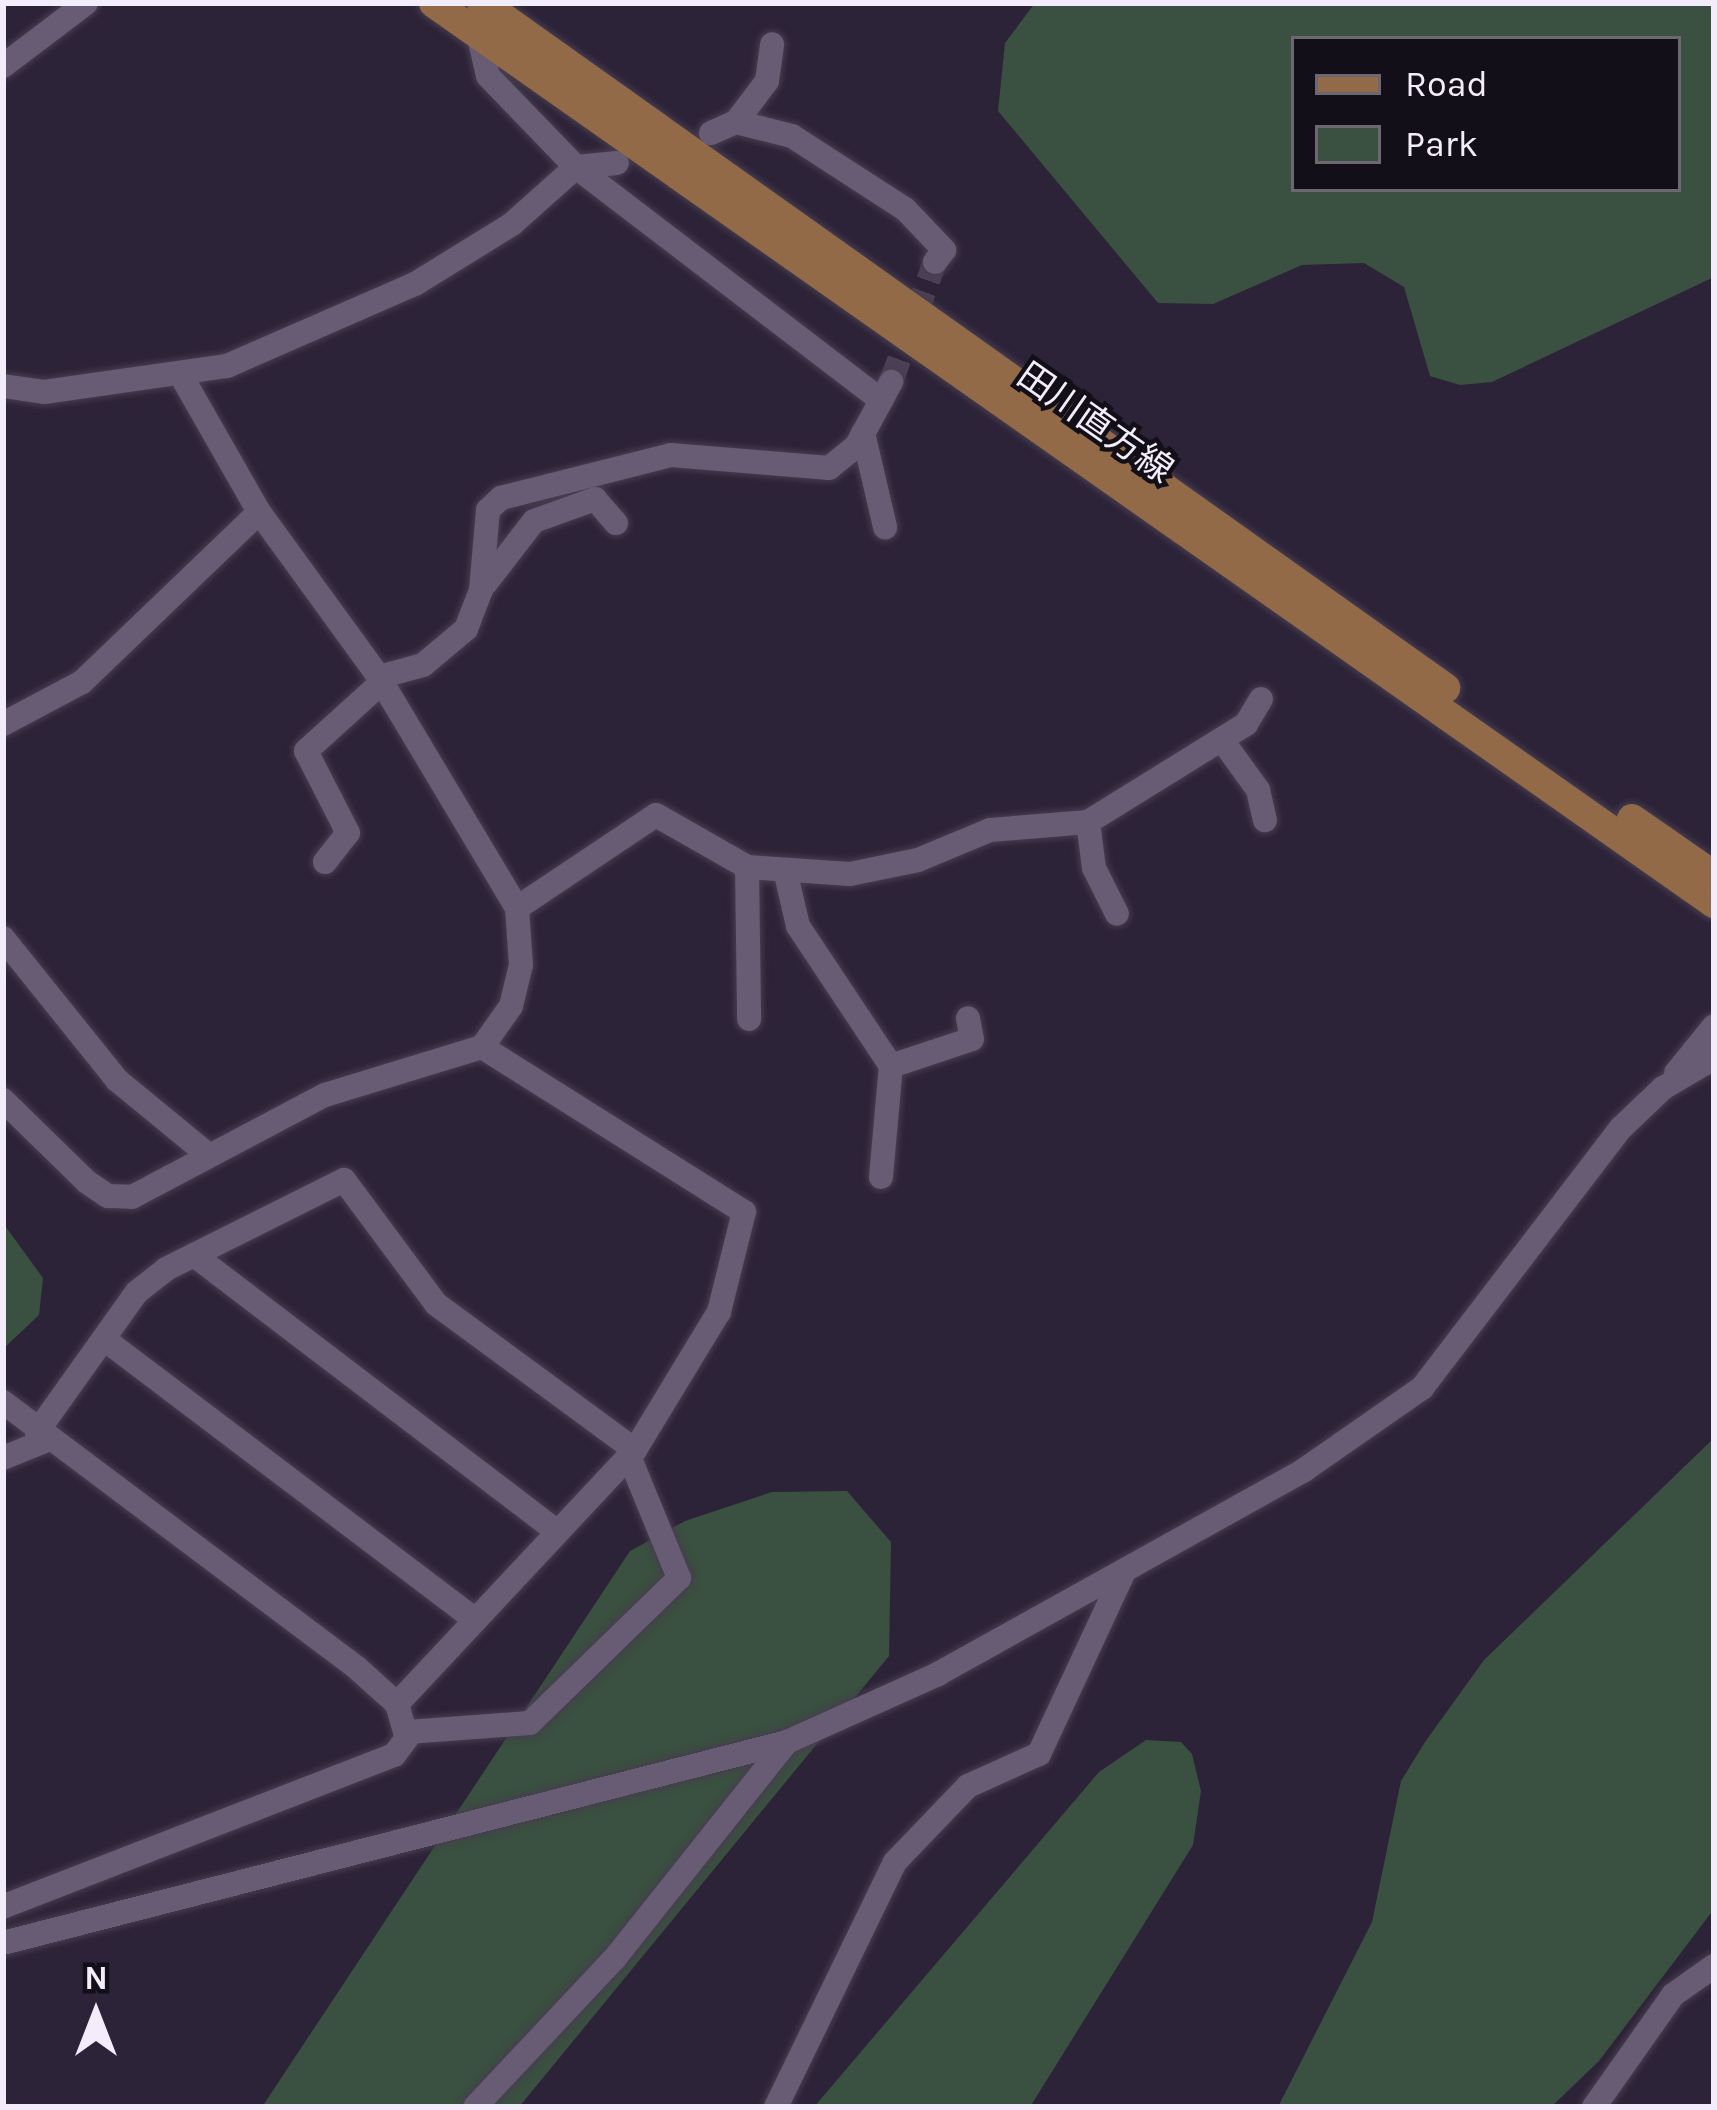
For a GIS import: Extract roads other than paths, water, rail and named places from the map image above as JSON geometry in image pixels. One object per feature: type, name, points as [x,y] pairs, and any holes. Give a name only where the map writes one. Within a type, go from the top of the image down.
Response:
[{"type":"main road","name":"田川直方線","points":[[434,3],[480,13],[1714,876]]},
{"type":"main road","name":"田川直方線","points":[[480,13],[1714,903]]},
{"type":"street","points":[[3,65],[86,3]]},
{"type":"street","points":[[480,13],[488,76],[576,167],[886,391],[863,433],[829,468],[671,455],[501,498],[488,510],[481,590]]},
{"type":"street","points":[[711,133],[736,122],[767,81],[772,44]]},
{"type":"street","points":[[736,122],[792,136],[905,209],[944,250],[935,262]]},
{"type":"street","points":[[3,386],[44,392],[227,366],[415,284],[512,224],[576,167],[617,163]]},
{"type":"street","points":[[3,1100],[108,1196],[131,1197],[326,1094],[482,1047],[511,1006],[523,940],[517,908],[380,679],[259,512],[181,374]]},
{"type":"street","points":[[863,433],[884,527]]},
{"type":"street","points":[[325,862],[348,833],[306,751],[380,679],[423,665],[466,629],[481,590],[509,544],[534,521],[595,500],[616,523]]},
{"type":"street","points":[[3,724],[82,682],[259,512]]},
{"type":"street","points":[[517,908],[656,815],[747,867],[850,874],[918,860],[990,830],[1088,822],[1246,724],[1261,699]]},
{"type":"street","points":[[1222,740],[1258,790],[1265,820]]},
{"type":"street","points":[[1088,822],[1094,868],[1117,914]]},
{"type":"street","points":[[747,867],[749,1019]]},
{"type":"street","points":[[785,870],[797,926],[891,1066],[880,1178]]},
{"type":"street","points":[[3,938],[117,1080],[207,1154]]},
{"type":"street","points":[[891,1066],[972,1039],[968,1018]]},
{"type":"street","points":[[3,1942],[787,1742],[938,1674],[1122,1576],[1304,1470],[1422,1388],[1621,1128],[1663,1088],[1714,1026]]},
{"type":"street","points":[[398,1704],[632,1453],[719,1312],[744,1212],[482,1047]]},
{"type":"street","points":[[1663,1088],[1714,1058]]},
{"type":"street","points":[[3,1458],[42,1436],[137,1292],[194,1255],[344,1180],[436,1304],[632,1453],[680,1578],[530,1723],[406,1732]]},
{"type":"street","points":[[194,1255],[558,1532]]},
{"type":"street","points":[[104,1339],[476,1620]]},
{"type":"street","points":[[3,1402],[398,1704],[406,1732],[394,1755],[3,1907]]},
{"type":"street","points":[[776,2107],[896,1862],[968,1786],[1039,1754],[1122,1576]]},
{"type":"street","points":[[475,2107],[615,1958],[787,1742]]},
{"type":"street","points":[[1594,2107],[1672,1995],[1714,1966]]},
{"type":"tunnel","points":[[891,382],[935,262]]}]
